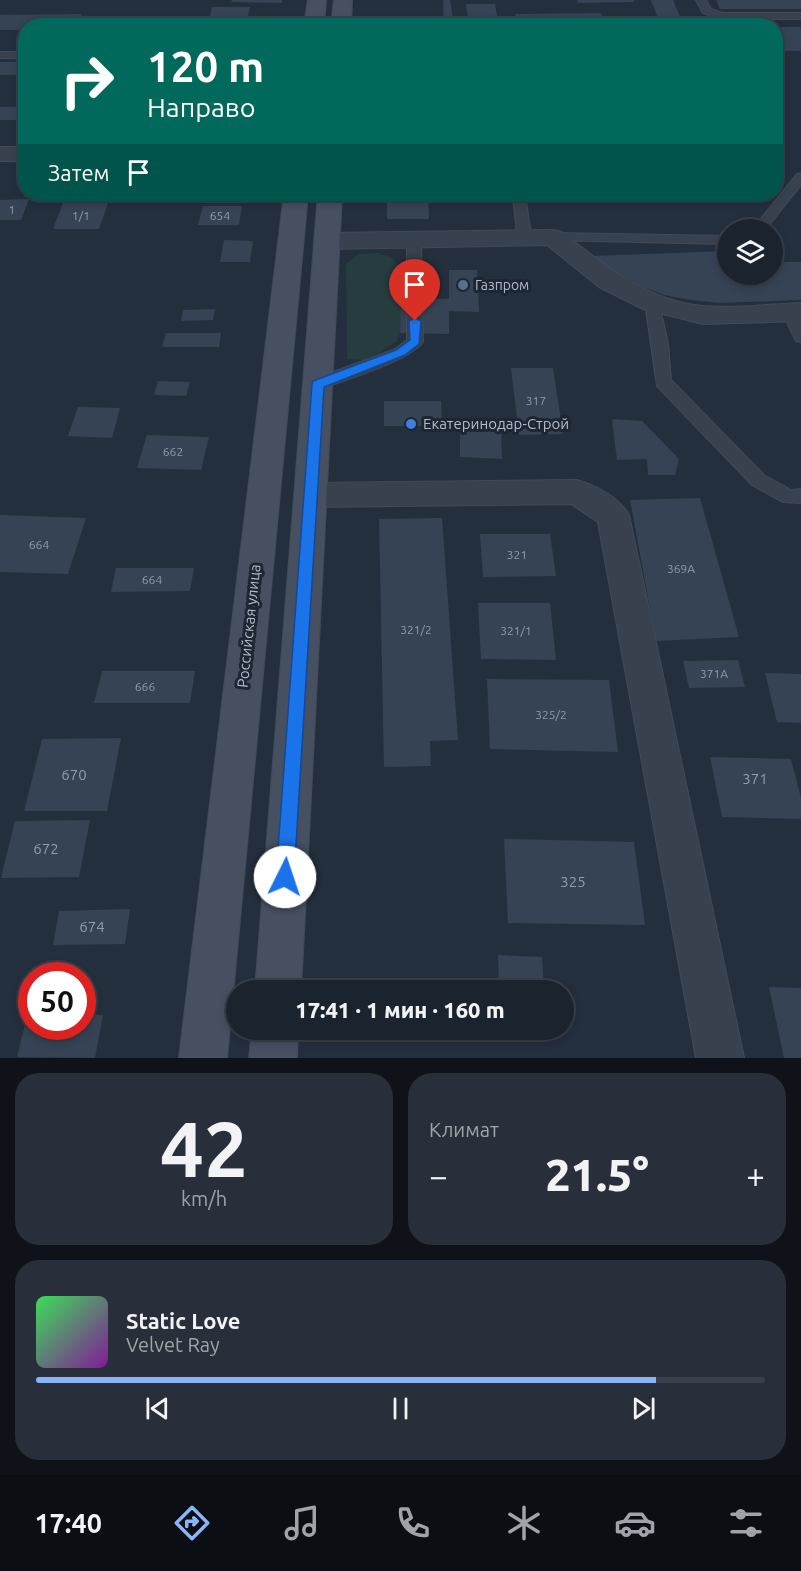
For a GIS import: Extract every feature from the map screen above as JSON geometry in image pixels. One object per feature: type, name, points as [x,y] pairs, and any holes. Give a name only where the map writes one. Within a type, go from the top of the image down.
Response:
[{"type":"main road","points":[[315,18],[317,0]]},
{"type":"main road","points":[[342,18],[343,0]]},
{"type":"main road","name":"Российская улица","points":[[203,1058],[295,201]]},
{"type":"main road","points":[[279,980],[330,201]]},
{"type":"main road","points":[[273,1058],[274,1040]]},
{"type":"street","points":[[0,154],[18,154]]},
{"type":"street","points":[[327,241],[553,237],[608,281],[652,303],[703,315],[795,312]]},
{"type":"street","points":[[311,495],[577,492],[613,515],[720,1058]]},
{"type":"lane","points":[[701,0],[707,11],[721,16],[801,16]]},
{"type":"lane","points":[[0,55],[18,55]]},
{"type":"lane","points":[[783,199],[801,177]]},
{"type":"lane","points":[[520,201],[525,237]]},
{"type":"lane","points":[[767,219],[782,201]]},
{"type":"lane","points":[[553,237],[717,240]]},
{"type":"lane","points":[[318,384],[400,352],[415,342],[414,239]]},
{"type":"lane","points":[[652,303],[660,344],[663,382],[758,480],[789,497],[801,496]]},
{"type":"lane","points":[[795,312],[801,337]]},
{"type":"green space","points":[[378,253],[391,257],[399,267],[403,325],[397,341],[381,352],[362,360],[347,359],[346,264],[359,254]]},
{"type":"building","points":[[232,0],[282,0],[282,3],[231,2]]},
{"type":"building","points":[[443,0],[450,0],[453,18],[444,18]]},
{"type":"building","points":[[577,0],[634,0],[634,2],[578,3]]},
{"type":"building","points":[[651,0],[673,0],[681,18],[658,18]]},
{"type":"building","points":[[716,0],[801,0],[801,9],[720,9]]},
{"type":"building","points":[[466,4],[495,4],[498,18],[468,18]]},
{"type":"building","points":[[212,7],[250,7],[247,18],[209,18]]},
{"type":"building","points":[[601,13],[603,18],[516,18],[515,14]]},
{"type":"building","points":[[82,14],[80,18],[18,18],[18,30],[0,30],[0,15]]},
{"type":"building","points":[[783,27],[801,27],[801,51],[783,51]]},
{"type":"building","points":[[0,62],[18,62],[18,75],[0,75]]},
{"type":"building","points":[[0,107],[18,107],[18,120],[0,120]]},
{"type":"building","points":[[0,200],[28,201],[21,220],[0,220]]},
{"type":"building","points":[[387,201],[428,201],[429,219],[387,219]]},
{"type":"building","points":[[552,201],[716,201],[715,202]]},
{"type":"building","points":[[63,203],[108,203],[99,229],[53,229]]},
{"type":"building","points":[[203,206],[242,206],[239,225],[198,225]]},
{"type":"building","points":[[224,240],[253,241],[250,262],[220,262]]},
{"type":"building","points":[[717,251],[717,285],[783,285],[783,262],[801,262],[801,300],[720,303],[664,295],[638,285],[592,256]]},
{"type":"building","points":[[449,270],[477,270],[479,312],[449,311],[449,334],[400,333],[401,298],[449,299]]},
{"type":"building","points":[[215,309],[213,320],[181,321],[183,310]]},
{"type":"building","points":[[166,333],[221,333],[219,347],[162,347]]},
{"type":"building","points":[[511,368],[553,368],[563,434],[519,435]]},
{"type":"building","points":[[158,381],[190,382],[186,396],[154,395]]},
{"type":"building","points":[[384,401],[441,401],[442,426],[384,426]]},
{"type":"building","points":[[78,407],[120,408],[112,438],[68,436]]},
{"type":"building","points":[[612,419],[642,421],[679,459],[675,475],[648,475],[647,459],[617,460]]},
{"type":"building","points":[[460,421],[501,422],[502,459],[460,457]]},
{"type":"building","points":[[147,435],[209,437],[201,470],[137,468]]},
{"type":"building","points":[[700,498],[739,637],[656,641],[630,500]]},
{"type":"building","points":[[0,515],[86,518],[68,574],[0,572]]},
{"type":"building","points":[[442,518],[458,740],[430,741],[431,766],[384,767],[379,519]]},
{"type":"building","points":[[480,534],[550,534],[556,576],[483,577]]},
{"type":"building","points":[[116,568],[194,568],[190,591],[111,592]]},
{"type":"building","points":[[478,603],[550,603],[556,660],[481,659]]},
{"type":"building","points":[[738,660],[745,687],[689,688],[683,661]]},
{"type":"building","points":[[102,671],[195,671],[190,703],[94,703]]},
{"type":"building","points":[[765,673],[801,674],[801,723],[777,722]]},
{"type":"building","points":[[487,679],[609,680],[618,752],[490,749]]},
{"type":"building","points":[[121,738],[107,811],[24,811],[42,739]]},
{"type":"building","points":[[710,757],[791,759],[801,798],[801,819],[722,817]]},
{"type":"building","points":[[90,820],[79,877],[1,878],[15,821]]},
{"type":"building","points":[[504,839],[634,842],[645,925],[508,923]]},
{"type":"building","points":[[130,909],[125,944],[53,945],[59,911]]},
{"type":"building","points":[[498,955],[542,957],[543,980],[499,980]]},
{"type":"building","points":[[769,987],[801,988],[801,1058],[784,1058]]},
{"type":"building","points":[[96,1015],[103,1015],[95,1058],[17,1057],[21,1040],[96,1040]]},
{"type":"place","name":"Газпром","points":[[463,285]]},
{"type":"place","name":"Екатеринодар-Строй","points":[[411,424]]},
{"type":"route","points":[[285,877],[318,384],[400,352],[415,342],[415,321]]}]
